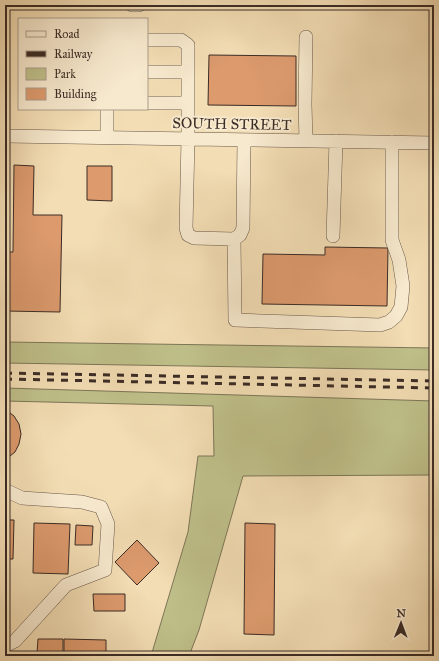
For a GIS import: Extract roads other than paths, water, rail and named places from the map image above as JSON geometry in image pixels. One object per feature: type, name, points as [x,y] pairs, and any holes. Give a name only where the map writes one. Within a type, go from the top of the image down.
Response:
[{"type":"street","points":[[132,5],[140,5]]},
{"type":"street","points":[[306,37],[306,141]]},
{"type":"street","points":[[148,40],[181,40],[188,45],[186,228],[188,235],[194,238],[234,239],[240,235],[243,228],[244,140]]},
{"type":"street","points":[[148,72],[188,72]]},
{"type":"street","points":[[148,103],[188,103]]},
{"type":"street","points":[[107,110],[107,138]]},
{"type":"street","name":"SOUTH STREET","points":[[5,136],[434,143]]},
{"type":"street","points":[[333,236],[336,141]]},
{"type":"street","points":[[234,239],[235,320],[380,325],[389,322],[396,316],[401,307],[403,286],[392,240],[392,142]]},
{"type":"street","points":[[5,490],[22,498],[82,502],[101,507],[108,524],[105,570],[66,585],[15,641],[5,646]]},
{"type":"railway","points":[[5,373],[434,381]]},
{"type":"railway","points":[[5,379],[434,388]]}]
